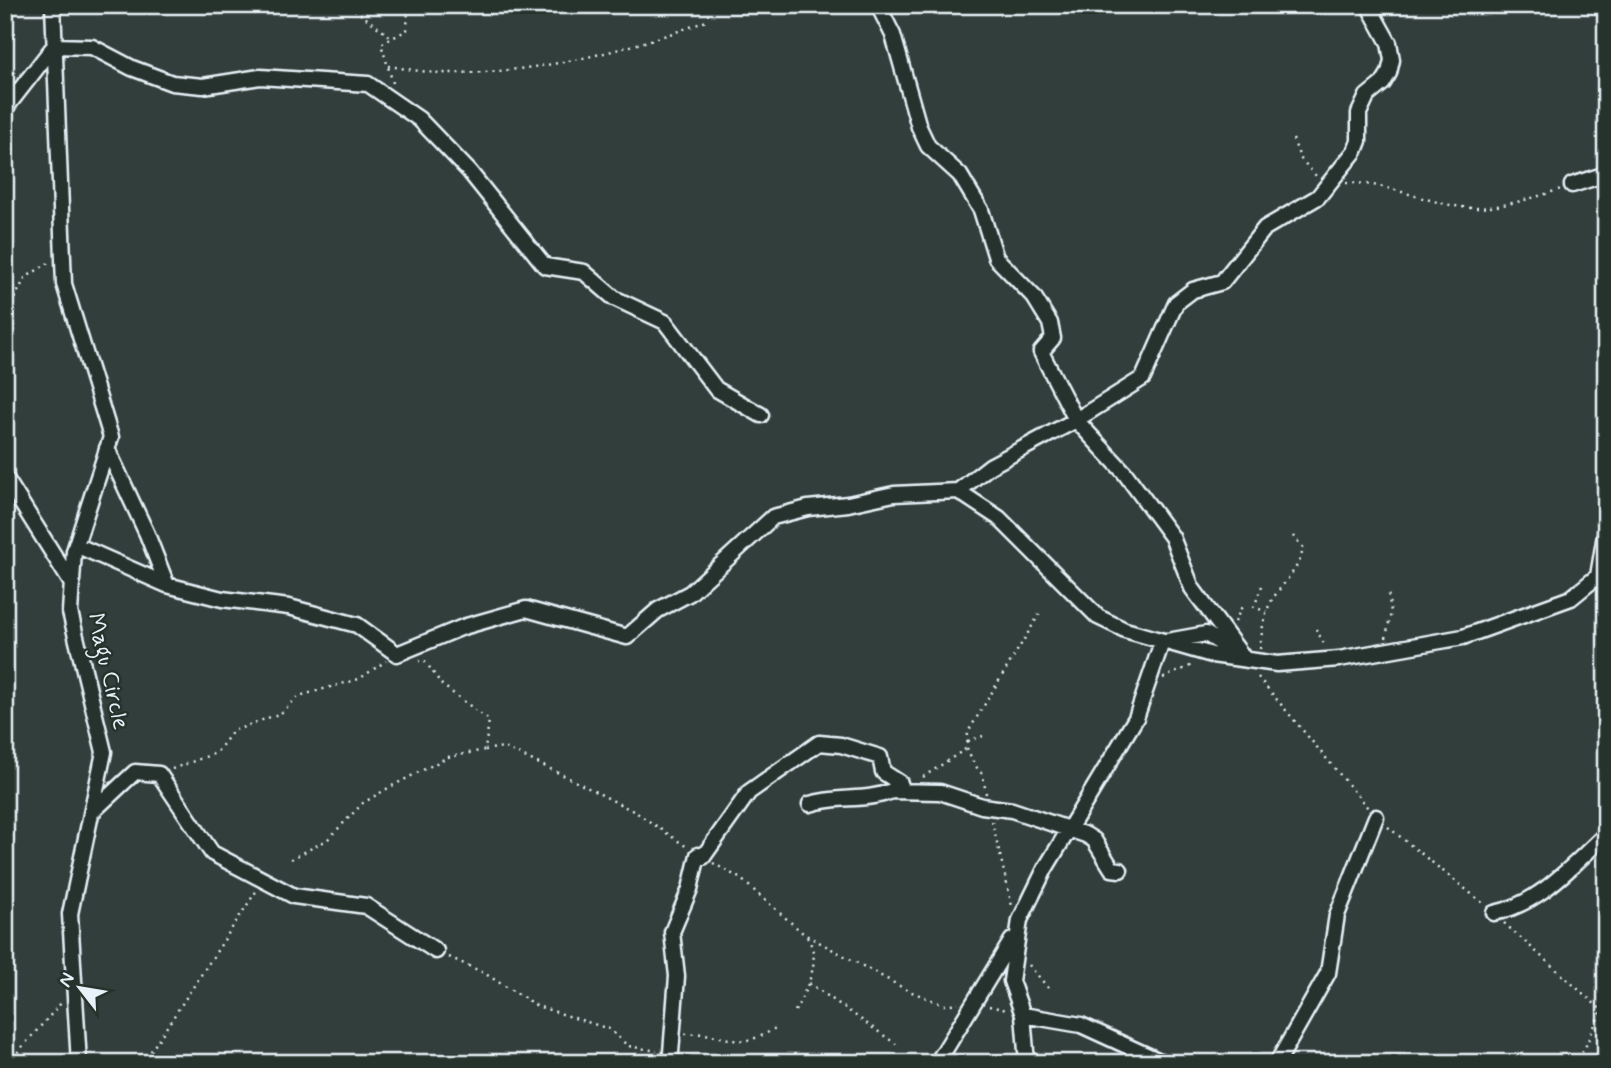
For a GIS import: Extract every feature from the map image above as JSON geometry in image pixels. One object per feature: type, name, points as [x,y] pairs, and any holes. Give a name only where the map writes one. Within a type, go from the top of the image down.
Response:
[{"type":"street","name":"Magu Circle","points":[[53,5],[64,284],[111,437],[76,545],[70,612],[104,752],[70,914],[79,1063]]},
{"type":"street","points":[[878,5],[892,34],[919,127],[928,146],[960,175],[981,209],[996,258],[1034,297],[1050,323],[1053,338],[1041,352],[1076,420],[1124,472],[1172,537],[1192,588],[1245,658]]},
{"type":"street","points":[[76,545],[167,586],[222,599],[289,607],[357,625],[397,654],[463,627],[526,608],[627,637],[658,610],[690,593],[774,517],[808,508],[848,504],[894,494],[958,491],[990,466],[1076,420],[1143,378],[1176,303],[1193,290],[1222,282],[1265,228],[1318,197],[1354,151],[1359,141],[1359,113],[1367,96],[1383,83],[1392,60],[1388,43],[1368,5]]},
{"type":"street","points":[[5,109],[54,47],[92,47],[132,68],[182,84],[203,86],[260,77],[368,84],[419,119],[469,171],[545,266],[584,272],[614,298],[665,322],[716,390],[761,415]]},
{"type":"street","points":[[1572,185],[1606,174]]},
{"type":"street","points":[[107,448],[147,534],[167,586]]},
{"type":"street","points":[[5,477],[72,584]]},
{"type":"street","points":[[958,491],[999,519],[1098,617],[1162,642],[1212,654],[1277,664],[1325,660],[1463,637],[1572,598],[1598,576],[1604,554],[1606,529]]},
{"type":"street","points":[[1162,642],[1206,634],[1245,658]]},
{"type":"street","points":[[1027,1063],[1023,1014],[1011,981],[1018,930],[1028,899],[1136,718],[1162,642]]},
{"type":"street","points":[[672,1046],[677,976],[672,932],[700,856],[749,792],[820,743],[841,745],[880,757],[883,772],[900,783],[900,790]]},
{"type":"street","points":[[91,813],[135,772],[159,774],[212,853],[294,896],[366,906],[436,951]]},
{"type":"street","points":[[810,804],[828,798],[873,798],[900,790],[940,792],[990,807],[1012,810],[1094,840],[1112,869],[1120,870]]},
{"type":"street","points":[[1277,1063],[1328,972],[1337,915],[1376,817]]},
{"type":"street","points":[[1493,913],[1509,910],[1531,899],[1566,872],[1606,834]]},
{"type":"street","points":[[937,1063],[1018,930]]},
{"type":"street","points":[[1023,1014],[1081,1025],[1164,1063]]},
{"type":"path","points":[[349,5],[392,38]]},
{"type":"path","points":[[400,106],[381,44],[407,30],[408,5]]},
{"type":"path","points":[[388,66],[450,74],[552,66],[680,31],[709,20]]},
{"type":"path","points":[[1293,139],[1300,158],[1321,181],[1391,187],[1406,194],[1473,208],[1538,196],[1572,185]]},
{"type":"path","points":[[5,317],[25,278],[63,253]]},
{"type":"path","points":[[1290,533],[1303,547],[1302,559],[1267,612],[1260,655],[1245,658],[1376,817],[1493,913],[1606,1014]]},
{"type":"path","points":[[1262,586],[1254,607],[1267,612]]},
{"type":"path","points":[[1382,651],[1391,612],[1388,592]]},
{"type":"path","points":[[1018,930],[983,775],[974,764],[967,748],[968,732],[1040,613]]},
{"type":"path","points":[[1316,629],[1326,648],[1325,660]]},
{"type":"path","points":[[170,770],[216,753],[233,731],[281,713],[299,696],[359,679],[397,654]]},
{"type":"path","points":[[1147,684],[1212,654]]},
{"type":"path","points":[[413,660],[425,661],[442,685],[489,720],[485,750]]},
{"type":"path","points":[[968,741],[983,736]]},
{"type":"path","points":[[291,859],[327,840],[363,803],[390,787],[448,757],[503,747],[636,813],[700,856],[741,879],[804,934],[907,990],[944,1005],[974,1004],[1023,1014]]},
{"type":"path","points":[[900,790],[967,748]]},
{"type":"path","points":[[143,1063],[263,880]]},
{"type":"path","points":[[795,1011],[809,983],[813,952],[804,934]]},
{"type":"path","points":[[436,951],[484,973],[537,1006],[609,1029],[628,1046],[672,1046],[701,1032],[741,1042],[759,1039],[778,1027]]},
{"type":"path","points":[[1027,962],[1049,989]]},
{"type":"path","points":[[809,983],[896,1044]]},
{"type":"path","points":[[8,1063],[74,988]]},
{"type":"path","points":[[1573,1063],[1584,1050],[1601,1011]]},
{"type":"path","points":[[837,1058],[839,1063]]}]
